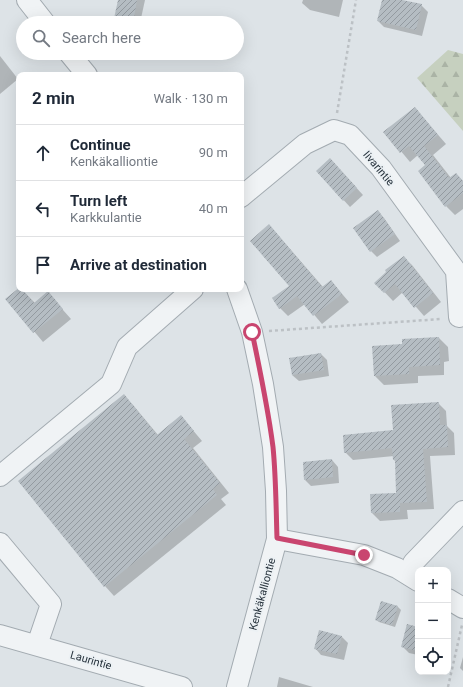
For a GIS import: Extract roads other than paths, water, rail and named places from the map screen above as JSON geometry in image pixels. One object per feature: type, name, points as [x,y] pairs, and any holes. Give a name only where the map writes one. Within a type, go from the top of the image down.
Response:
[{"type":"street","points":[[27,0],[40,16]]},
{"type":"street","points":[[75,60],[85,72]]},
{"type":"street","name":"Iivarintie","points":[[244,195],[305,144],[334,130],[350,135],[381,168],[456,271],[459,318]]},
{"type":"street","points":[[0,476],[111,384],[127,346],[190,292]]},
{"type":"street","name":"Kenkäkalliontie","points":[[237,687],[277,538],[273,447],[263,384],[252,332],[238,292]]},
{"type":"street","points":[[420,567],[463,511]]},
{"type":"street","points":[[277,538],[364,555],[397,568],[415,572]]},
{"type":"street","points":[[0,543],[51,604],[37,645]]},
{"type":"street","points":[[451,601],[463,608]]},
{"type":"street","name":"Laurintie","points":[[0,635],[182,687]]}]
